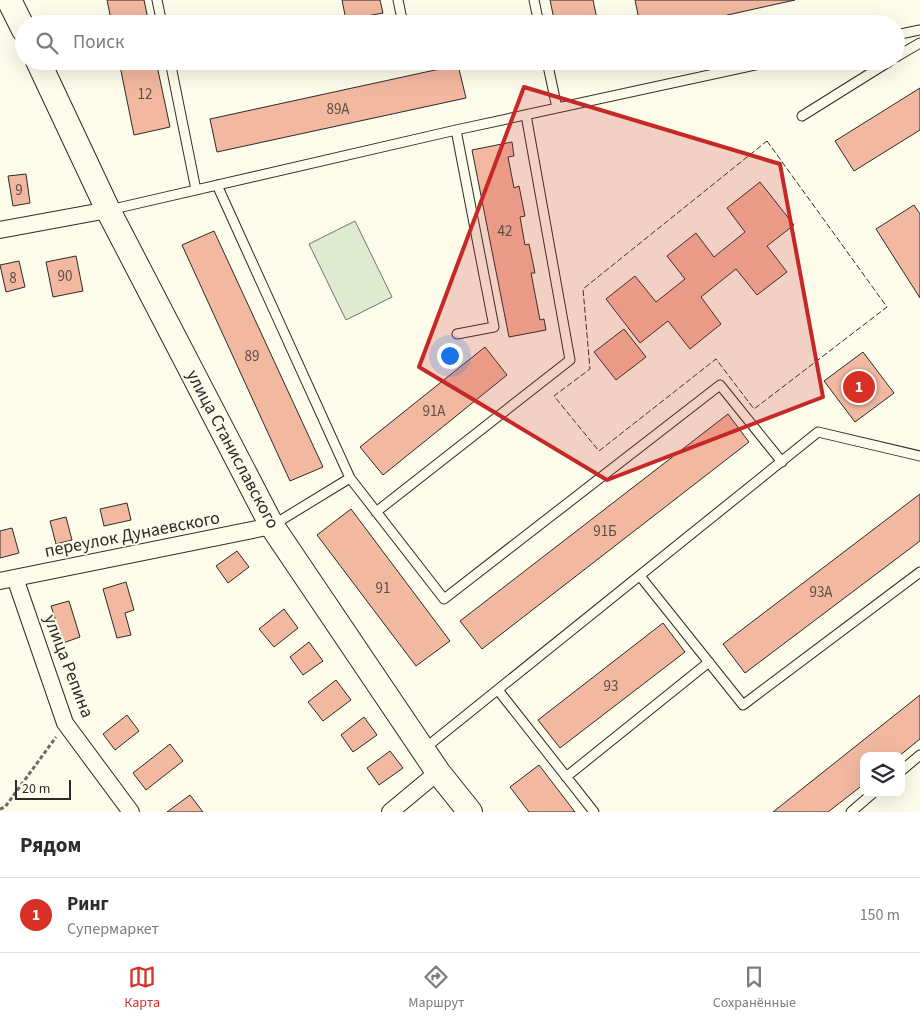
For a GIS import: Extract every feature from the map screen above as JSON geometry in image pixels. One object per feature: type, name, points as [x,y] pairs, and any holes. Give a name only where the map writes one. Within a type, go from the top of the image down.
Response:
[{"type":"main road","points":[[10,0],[17,15]]},
{"type":"main road","name":"улица Станиславского","points":[[42,70],[108,210],[272,526],[438,772],[470,812]]},
{"type":"street","points":[[0,230],[108,210]]},
{"type":"street","name":"переулок Дунаевского","points":[[8,579],[272,526]]},
{"type":"street","name":"улица Репина","points":[[8,579],[65,723],[130,812]]},
{"type":"street","points":[[390,812],[438,772]]},
{"type":"lane","points":[[157,0],[160,15]]},
{"type":"lane","points":[[398,0],[401,15]]},
{"type":"lane","points":[[534,0],[537,15]]},
{"type":"lane","points":[[905,33],[920,30]]},
{"type":"lane","points":[[905,52],[920,43]]},
{"type":"lane","points":[[172,70],[196,190]]},
{"type":"lane","points":[[549,70],[557,108]]},
{"type":"lane","points":[[108,210],[456,130],[732,70]]},
{"type":"lane","points":[[802,116],[876,70]]},
{"type":"lane","points":[[376,512],[570,360],[526,115]]},
{"type":"lane","points":[[456,130],[494,327],[457,334]]},
{"type":"lane","points":[[217,185],[350,478],[444,599],[720,385],[782,462]]},
{"type":"lane","points":[[424,750],[818,432],[920,456]]},
{"type":"lane","points":[[272,526],[350,478]]},
{"type":"lane","points":[[640,576],[743,705],[920,572]]},
{"type":"lane","points":[[566,777],[709,662]]},
{"type":"lane","points":[[498,690],[594,812]]},
{"type":"lane","points":[[905,768],[920,755]]},
{"type":"lane","points":[[850,812],[869,797]]},
{"type":"path","points":[[0,809],[5,807],[65,723]]},
{"type":"highlighted area","points":[[524,87],[780,164],[823,397],[607,480],[419,367]]},
{"type":"green space","points":[[355,221],[392,297],[346,320],[309,244]]},
{"type":"building","points":[[107,0],[144,0],[147,15],[110,15]]},
{"type":"building","points":[[342,0],[380,0],[383,13],[345,15]]},
{"type":"building","points":[[550,0],[593,0],[596,15],[553,15]]},
{"type":"building","points":[[635,0],[795,0],[728,15],[638,15]]},
{"type":"building","points":[[121,70],[158,70],[170,127],[134,135]]},
{"type":"building","points":[[435,70],[459,70],[466,98],[217,152],[210,119]]},
{"type":"building","points":[[920,88],[920,130],[854,171],[835,141]]},
{"type":"building","points":[[512,142],[514,156],[508,157],[514,188],[519,186],[525,216],[520,217],[525,245],[529,244],[535,273],[531,273],[540,320],[544,319],[546,330],[509,337],[472,150]]},
{"type":"building","points":[[26,174],[30,203],[13,206],[8,176]]},
{"type":"building","points":[[760,182],[794,225],[767,246],[787,272],[757,295],[736,269],[701,297],[721,324],[690,349],[668,321],[640,343],[606,299],[635,276],[656,302],[685,279],[667,256],[696,233],[714,257],[745,232],[727,208]]},
{"type":"building","points":[[914,205],[920,214],[920,298],[876,229]]},
{"type":"building","points":[[214,231],[323,467],[290,481],[182,245]]},
{"type":"building","points":[[76,256],[83,291],[53,297],[46,262]]},
{"type":"building","points":[[19,261],[25,287],[6,292],[0,265]]},
{"type":"building","points":[[624,329],[646,357],[616,380],[594,352]]},
{"type":"building","points":[[485,347],[507,375],[383,475],[360,447]]},
{"type":"building","points":[[863,352],[894,393],[855,422],[824,381]]},
{"type":"building","points":[[728,414],[749,442],[482,649],[460,621]]},
{"type":"building","points":[[920,494],[920,541],[745,673],[723,644]]},
{"type":"building","points":[[127,503],[131,520],[104,526],[100,509]]},
{"type":"building","points":[[351,509],[450,641],[416,666],[317,535]]},
{"type":"building","points":[[66,517],[72,540],[56,544],[50,521]]},
{"type":"building","points":[[12,528],[19,553],[0,558],[0,531]]},
{"type":"building","points":[[237,551],[249,567],[228,583],[216,566]]},
{"type":"building","points":[[126,582],[134,610],[125,613],[131,635],[117,638],[103,589]]},
{"type":"building","points":[[69,601],[80,637],[63,643],[51,606]]},
{"type":"building","points":[[284,609],[298,628],[274,647],[259,629]]},
{"type":"building","points":[[663,623],[685,652],[560,748],[538,720]]},
{"type":"building","points":[[309,642],[323,661],[303,675],[290,657]]},
{"type":"building","points":[[336,680],[351,700],[323,721],[308,702]]},
{"type":"building","points":[[920,695],[920,739],[904,752],[860,752],[860,787],[828,812],[773,812]]},
{"type":"building","points":[[127,715],[139,731],[115,750],[103,734]]},
{"type":"building","points":[[364,717],[377,735],[353,752],[341,735]]},
{"type":"building","points":[[170,744],[183,761],[146,790],[133,773]]},
{"type":"building","points":[[390,751],[403,768],[379,785],[367,768]]},
{"type":"building","points":[[539,765],[575,812],[529,812],[510,787]]},
{"type":"building","points":[[190,795],[203,812],[167,812]]},
{"type":"fence","points":[[767,141],[887,307],[754,409],[716,359],[599,451],[554,396],[590,369],[583,289],[767,141]]},
{"type":"place","name":"Ринг","points":[[859,387]]}]
